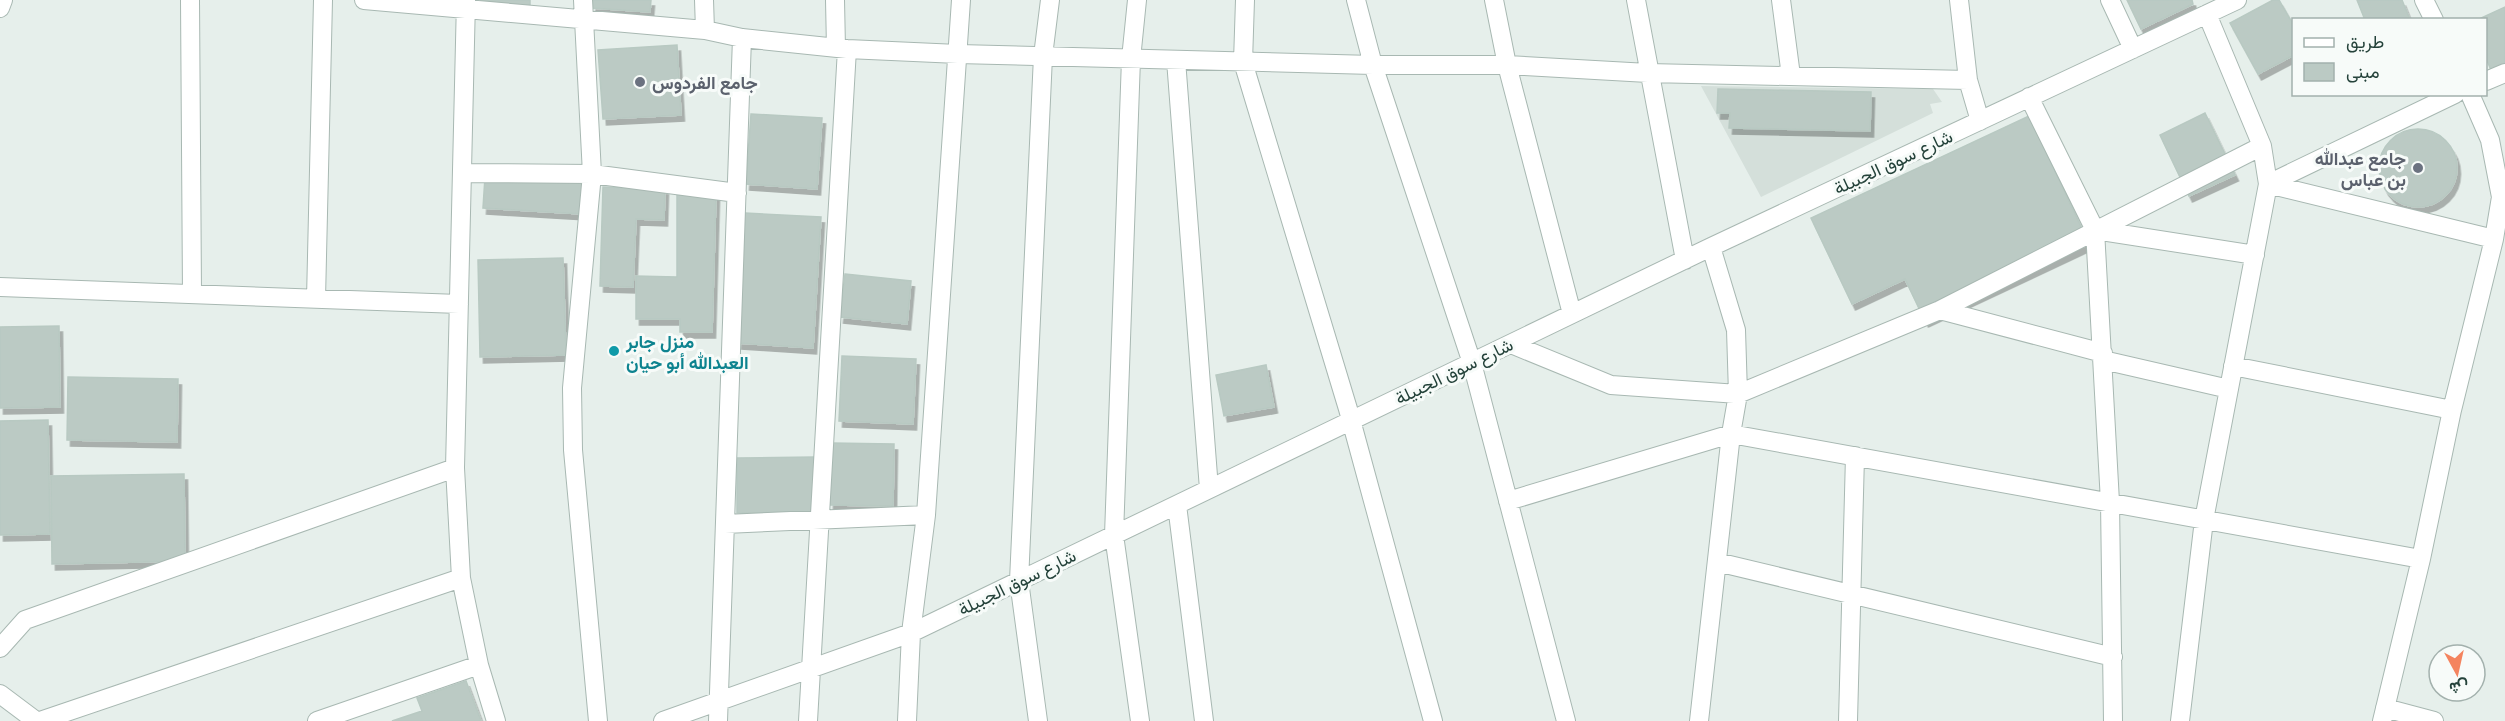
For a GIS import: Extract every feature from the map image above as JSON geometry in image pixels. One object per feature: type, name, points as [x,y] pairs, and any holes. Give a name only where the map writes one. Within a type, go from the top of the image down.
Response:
[{"type":"street","points":[[0,8],[3,0]]},
{"type":"street","points":[[190,0],[192,294]]},
{"type":"street","points":[[316,299],[323,0]]},
{"type":"street","points":[[364,0],[466,5],[705,30],[742,38],[842,48],[958,54],[1373,65],[1507,66],[1648,73],[1968,80]]},
{"type":"street","points":[[583,0],[592,174],[572,388],[573,450],[598,721]]},
{"type":"street","points":[[704,0],[705,30]]},
{"type":"street","points":[[808,721],[821,520],[842,48],[835,0]]},
{"type":"street","points":[[907,721],[911,633],[926,515],[961,0]]},
{"type":"street","points":[[1038,721],[1019,581],[1043,57],[1050,0]]},
{"type":"street","points":[[1137,0],[1131,59],[1114,535],[1140,721]]},
{"type":"street","points":[[1245,0],[1243,62],[1352,421],[1433,721]]},
{"type":"street","points":[[1356,0],[1373,65],[1472,363],[1566,721]]},
{"type":"street","points":[[1494,0],[1507,66],[1572,315]]},
{"type":"street","points":[[1636,0],[1685,260]]},
{"type":"street","points":[[1781,0],[1791,76]]},
{"type":"street","points":[[1959,0],[1968,80],[1980,121]]},
{"type":"street","points":[[2110,0],[2133,49]]},
{"type":"street","name":"شارع سوق الجبيلة","points":[[663,721],[911,633],[1711,247],[2237,0]]},
{"type":"street","points":[[2424,0],[2433,18]]},
{"type":"street","points":[[466,5],[455,468],[461,578],[478,665],[496,721]]},
{"type":"street","points":[[2180,721],[2204,520],[2268,184],[2262,146],[2207,14]]},
{"type":"street","points":[[718,721],[742,38]]},
{"type":"street","points":[[1176,60],[1209,489]]},
{"type":"street","points":[[2487,81],[2505,72]]},
{"type":"street","points":[[2268,184],[2451,96]]},
{"type":"street","points":[[2434,721],[2384,715],[2421,559],[2452,410],[2494,239],[2501,196],[2497,142],[2471,96]]},
{"type":"street","points":[[2029,97],[2095,230],[2110,502],[2114,721]]},
{"type":"street","points":[[1511,344],[1611,385],[1738,394],[1940,310],[2262,146]]},
{"type":"street","points":[[462,173],[592,174],[737,193]]},
{"type":"street","points":[[2268,184],[2494,239]]},
{"type":"street","points":[[2095,230],[2255,255]]},
{"type":"street","points":[[1699,721],[1731,434],[1738,394],[1736,330],[1711,247]]},
{"type":"street","points":[[0,287],[459,304]]},
{"type":"street","points":[[1940,310],[2103,357],[2229,389]]},
{"type":"street","points":[[2233,366],[2452,410]]},
{"type":"street","points":[[1508,501],[1731,434],[2421,559]]},
{"type":"street","points":[[1848,721],[1855,456]]},
{"type":"street","points":[[0,648],[25,620],[455,468]]},
{"type":"street","points":[[1177,505],[1204,721]]},
{"type":"street","points":[[725,524],[926,515]]},
{"type":"street","points":[[1717,562],[2113,657]]},
{"type":"street","points":[[0,694],[38,721],[461,578]]},
{"type":"street","points":[[317,721],[478,665]]},
{"type":"shaded area","points":[[1701,86],[1933,89],[1942,102],[1930,104],[1933,113],[1761,197]]},
{"type":"building","points":[[480,0],[530,0],[530,6]]},
{"type":"building","points":[[593,0],[651,0],[650,12],[592,8]]},
{"type":"building","points":[[2127,0],[2192,0],[2193,4],[2141,29]]},
{"type":"building","points":[[2273,0],[2279,0],[2292,23],[2292,56],[2258,74],[2230,23]]},
{"type":"building","points":[[2357,0],[2402,0],[2409,18],[2364,18]]},
{"type":"building","points":[[2505,7],[2505,64],[2491,70],[2487,60],[2487,18],[2481,18]]},
{"type":"building","name":"جامع الفردوس","points":[[677,45],[681,115],[603,119],[598,50]]},
{"type":"building","points":[[1718,89],[1871,92],[1870,131],[1729,128],[1730,113],[1717,113]]},
{"type":"building","points":[[2205,113],[2235,175],[2189,196],[2160,135]]},
{"type":"building","points":[[751,114],[822,118],[817,189],[746,184]]},
{"type":"building","points":[[2029,116],[2089,244],[1925,321],[1905,279],[1852,304],[1811,218]]},
{"type":"building","name":"جامع عبدالله بن عباس","points":[[2418,129],[2433,132],[2446,140],[2454,153],[2457,168],[2454,183],[2446,196],[2433,204],[2418,207],[2403,204],[2390,196],[2382,183],[2379,168],[2382,153],[2390,140],[2403,132]]},
{"type":"building","points":[[485,177],[584,182],[582,214],[483,208]]},
{"type":"building","points":[[603,187],[665,189],[664,220],[636,219],[633,287],[600,286]]},
{"type":"building","points":[[677,192],[716,194],[712,332],[680,332],[680,319],[636,319],[636,276],[677,277]]},
{"type":"building","points":[[745,213],[821,217],[813,348],[738,343]]},
{"type":"building","points":[[563,258],[566,355],[480,357],[478,260]]},
{"type":"building","points":[[845,274],[911,281],[907,324],[840,317]]},
{"type":"building","points":[[59,326],[60,407],[0,408],[0,327]]},
{"type":"building","points":[[842,356],[916,359],[913,424],[839,421]]},
{"type":"building","points":[[1266,365],[1274,407],[1224,416],[1216,375]]},
{"type":"building","points":[[68,377],[178,379],[177,442],[67,440]]},
{"type":"building","points":[[48,420],[50,534],[0,535],[0,421]]},
{"type":"building","points":[[831,443],[894,444],[893,506],[830,505]]},
{"type":"building","points":[[814,457],[814,512],[737,513],[737,458]]},
{"type":"building","points":[[184,474],[185,561],[52,564],[51,476]]},
{"type":"building","points":[[466,681],[481,721],[392,721],[422,711],[417,698]]},
{"type":"place","name":"جامع الفردوس","points":[[640,82]]},
{"type":"place","name":"جامع عبدالله بن عباس","points":[[2418,168]]},
{"type":"place","name":"منزل جابر العبدالله أبو حيان","points":[[614,351]]}]
